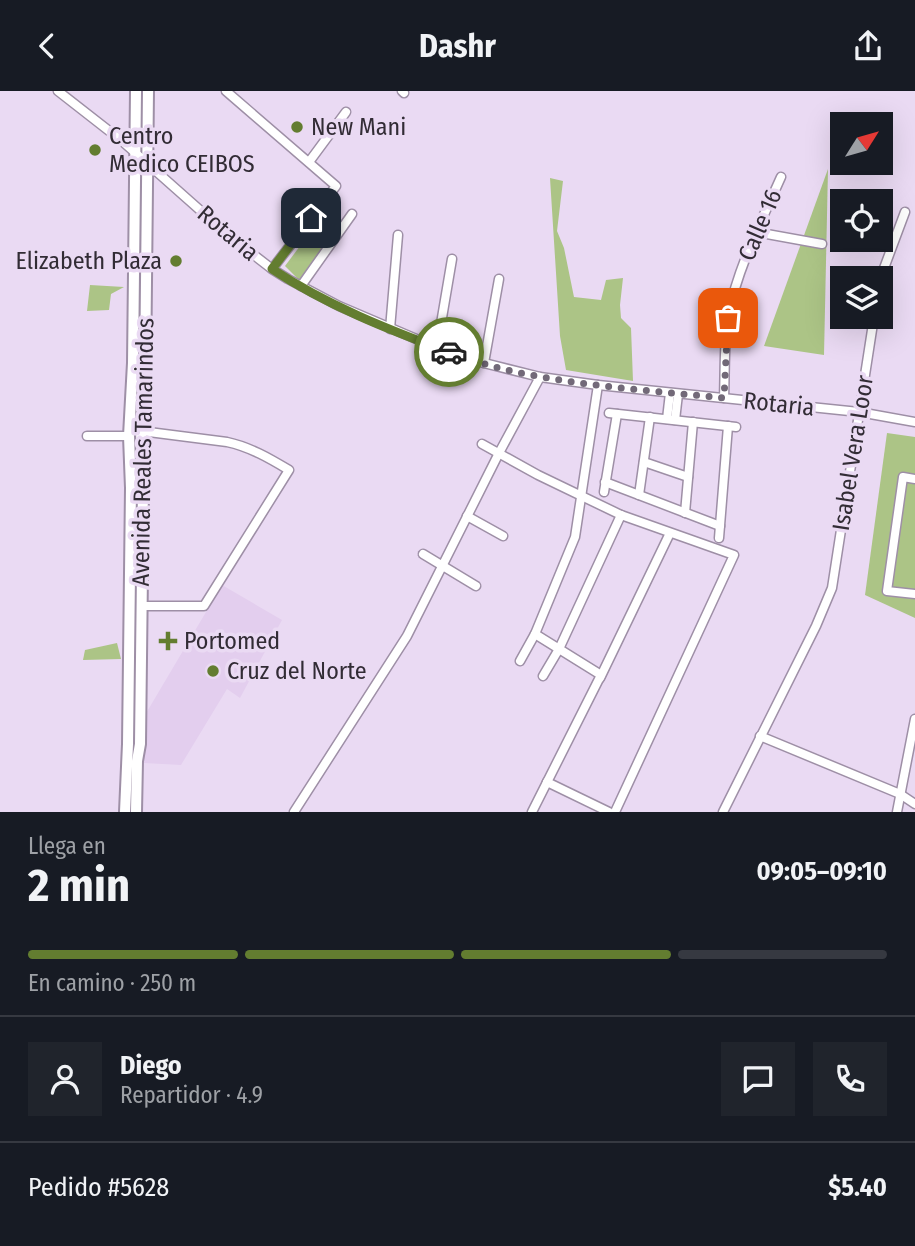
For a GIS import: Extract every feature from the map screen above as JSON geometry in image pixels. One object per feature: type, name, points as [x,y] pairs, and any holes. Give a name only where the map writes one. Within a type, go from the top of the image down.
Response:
[{"type":"main road","name":"Avenida Reales Tamarindos","points":[[125,812],[135,630],[141,606],[143,488],[136,91]]},
{"type":"main road","name":"Avenida Reales Tamarindos","points":[[136,812],[137,761],[141,744],[129,436],[139,363],[148,91]]},
{"type":"street","name":"Rotaria","points":[[58,91],[135,152],[228,235],[272,269],[339,306],[390,329],[484,363],[540,377],[859,412],[915,422]]},
{"type":"street","points":[[226,91],[336,185],[272,269]]},
{"type":"street","points":[[309,162],[346,112]]},
{"type":"street","name":"Calle 16","points":[[724,398],[728,318],[737,283],[780,177]]},
{"type":"street","points":[[885,266],[905,212]]},
{"type":"street","points":[[301,286],[352,214]]},
{"type":"street","points":[[756,232],[822,244]]},
{"type":"street","points":[[390,329],[398,235]]},
{"type":"street","points":[[437,347],[452,259]]},
{"type":"street","points":[[484,363],[499,279]]},
{"type":"street","name":"Isabel Vera Loor","points":[[723,812],[832,589],[872,329]]},
{"type":"street","points":[[295,812],[402,645],[540,377]]},
{"type":"street","points":[[520,661],[536,634],[573,543],[598,385]]},
{"type":"street","points":[[671,419],[674,393]]},
{"type":"street","points":[[719,538],[732,426],[613,413],[605,487],[639,495],[720,526]]},
{"type":"street","points":[[639,495],[650,417]]},
{"type":"street","points":[[685,513],[693,422]]},
{"type":"street","points":[[141,431],[239,444],[289,470],[204,606],[141,606]]},
{"type":"street","points":[[87,436],[129,436]]},
{"type":"street","points":[[482,444],[538,475],[621,515],[734,555],[615,812]]},
{"type":"street","points":[[644,462],[688,477]]},
{"type":"street","points":[[915,479],[903,477],[887,591],[915,594]]},
{"type":"street","points":[[543,675],[559,649],[621,515]]},
{"type":"street","points":[[467,516],[503,537]]},
{"type":"street","points":[[532,812],[670,533]]},
{"type":"street","points":[[423,554],[476,586]]},
{"type":"street","points":[[536,634],[601,675]]},
{"type":"street","points":[[897,812],[915,719]]},
{"type":"street","points":[[760,736],[900,794],[915,804]]},
{"type":"street","points":[[547,782],[609,812]]},
{"type":"shaded area","name":"Cruz del Norte","points":[[222,585],[282,620],[240,698],[227,689],[181,765],[144,763],[145,715]]},
{"type":"green space","points":[[828,169],[824,355],[764,346]]},
{"type":"green space","points":[[550,178],[563,181],[557,231],[564,248],[574,297],[601,300],[606,280],[623,278],[621,318],[631,328],[633,381],[566,370],[560,336]]},
{"type":"green space","points":[[312,230],[326,241],[300,281],[285,266]]},
{"type":"green space","points":[[90,285],[124,287],[111,294],[109,310],[87,311]]},
{"type":"green space","points":[[887,433],[915,437],[915,618],[865,595]]},
{"type":"green space","points":[[117,643],[121,659],[83,660],[85,650]]},
{"type":"way so far","points":[[449,352],[499,368],[540,377],[724,398],[728,318]]},
{"type":"place","name":"New Mani","points":[[297,127]]},
{"type":"place","name":"Centro Medico CEIBOS","points":[[95,150]]},
{"type":"place","name":"Elizabeth Plaza","points":[[176,261]]},
{"type":"place","name":"Portomed","points":[[168,641]]},
{"type":"place","name":"Cruz del Norte","points":[[213,671]]},
{"type":"route","points":[[311,218],[272,269],[339,306],[449,352]]}]
